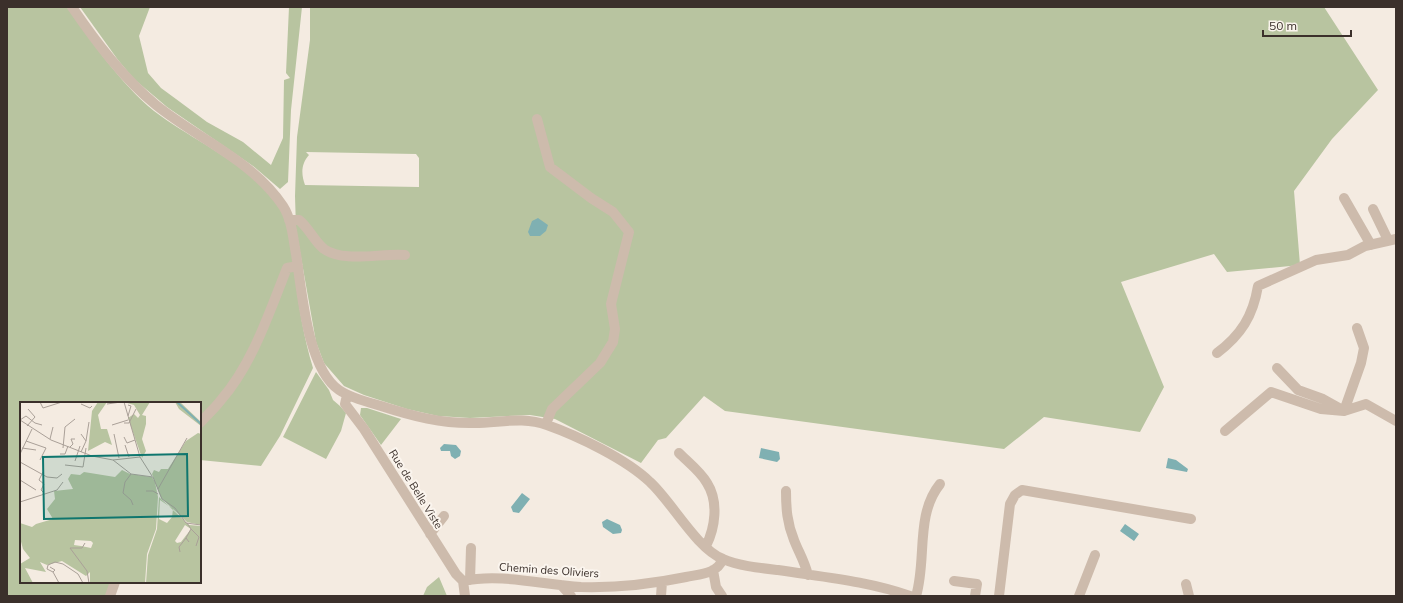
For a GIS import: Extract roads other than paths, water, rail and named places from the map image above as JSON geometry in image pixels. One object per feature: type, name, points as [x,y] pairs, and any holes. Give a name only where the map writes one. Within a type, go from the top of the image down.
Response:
[{"type":"street","points":[[72,7],[85,26],[129,81],[156,105],[240,161],[254,173],[283,206],[289,220],[314,354],[331,384],[347,395],[402,413],[445,422],[475,424],[520,420],[546,424],[618,458],[638,471],[651,482],[706,546],[723,559],[808,575],[873,585],[910,596]]},
{"type":"street","points":[[537,119],[550,167],[591,198],[613,212],[629,232],[611,304],[615,329],[613,342],[600,363],[552,409],[546,424]]},
{"type":"street","points":[[1344,198],[1371,245]]},
{"type":"street","points":[[1217,353],[1233,341],[1248,320],[1258,286],[1277,276],[1316,260],[1348,255],[1371,245],[1392,239],[1373,210]]},
{"type":"street","points":[[289,220],[299,220],[324,248],[336,254],[365,256],[405,255]]},
{"type":"street","points":[[201,422],[222,400],[244,367],[265,326],[287,268],[298,266]]},
{"type":"street","points":[[1344,411],[1361,363],[1364,348],[1357,328]]},
{"type":"street","points":[[1277,368],[1298,390],[1323,399],[1344,411]]},
{"type":"street","points":[[1225,431],[1271,392],[1321,409],[1344,411],[1366,404],[1396,420]]},
{"type":"street","name":"Rue de Belle Viste","points":[[347,395],[345,404],[368,434],[456,574],[467,581]]},
{"type":"street","points":[[679,453],[707,483],[712,498],[714,525],[706,546]]},
{"type":"street","points":[[916,596],[921,576],[927,506],[932,494],[940,484]]},
{"type":"street","points":[[786,490],[788,524],[794,542],[802,554],[808,575]]},
{"type":"street","points":[[999,596],[1010,504],[1014,495],[1022,490],[1191,519]]},
{"type":"street","points":[[430,534],[444,516]]},
{"type":"street","points":[[464,596],[471,548]]},
{"type":"street","points":[[1078,596],[1095,555]]},
{"type":"street","points":[[722,596],[716,587],[712,570],[718,567],[723,559]]},
{"type":"street","name":"Chemin des Oliviers","points":[[467,581],[486,577],[582,587],[605,586],[662,582],[712,570]]},
{"type":"street","points":[[954,581],[977,584],[976,596]]},
{"type":"street","points":[[662,582],[662,596]]},
{"type":"street","points":[[110,596],[116,583]]},
{"type":"street","points":[[561,584],[571,596]]},
{"type":"street","points":[[1186,584],[1190,596]]},
{"type":"street","points":[[588,596],[590,592],[605,586]]},
{"type":"water","points":[[538,218],[548,225],[546,231],[540,236],[530,236],[528,232],[532,221]]},
{"type":"water","points":[[444,444],[456,445],[461,451],[460,456],[455,459],[451,456],[450,451],[441,451],[440,448]]},
{"type":"water","points":[[761,448],[779,452],[780,459],[777,462],[759,458]]},
{"type":"water","points":[[1168,458],[1176,460],[1188,469],[1187,472],[1166,468]]},
{"type":"water","points":[[522,493],[530,499],[519,513],[513,512],[511,507]]},
{"type":"water","points":[[607,519],[620,525],[622,530],[621,533],[613,534],[603,527],[602,522]]},
{"type":"water","points":[[1125,524],[1139,534],[1134,541],[1120,531]]}]
